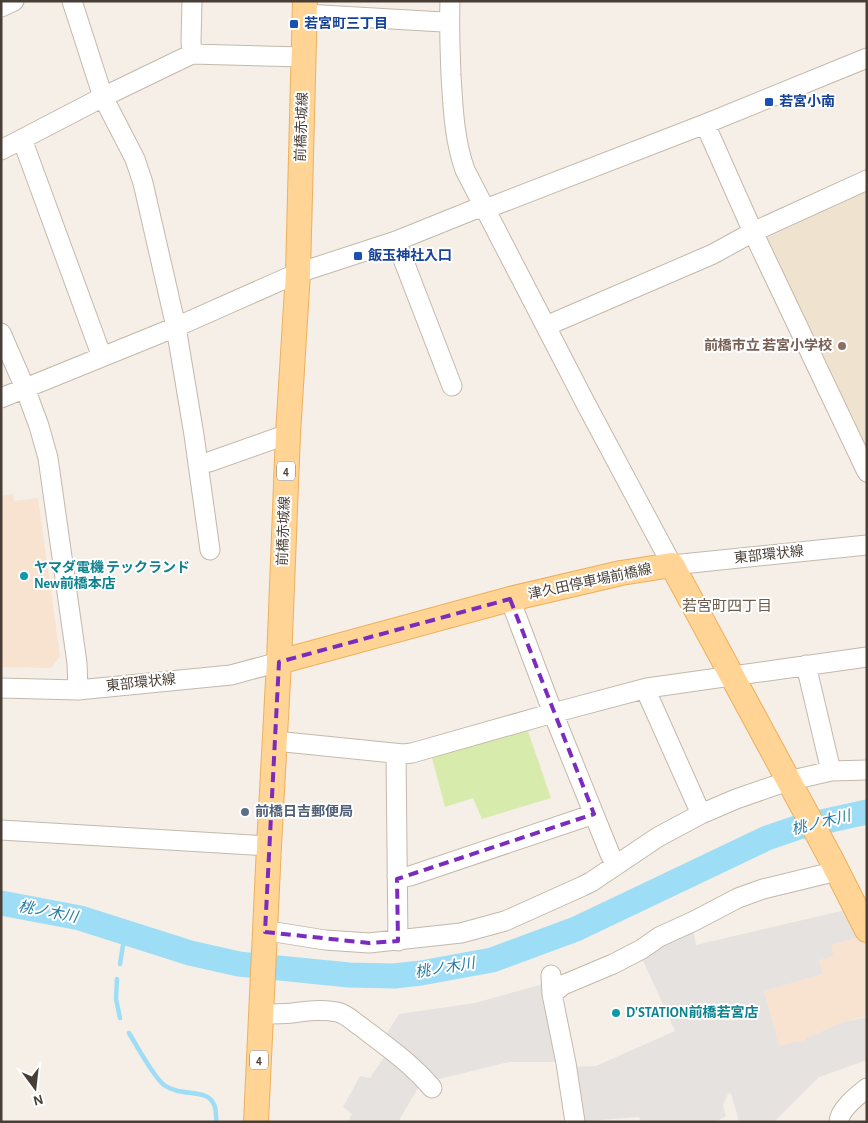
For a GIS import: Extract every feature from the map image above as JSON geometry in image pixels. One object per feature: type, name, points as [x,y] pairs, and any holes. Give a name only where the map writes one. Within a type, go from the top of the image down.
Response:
[{"type":"main road","name":"前橋赤城線","points":[[265,937],[288,434],[298,272],[305,8]]},
{"type":"main road","name":"津久田停車場前橋線","points":[[279,662],[510,599],[621,573],[672,565]]},
{"type":"main road","points":[[672,565],[834,865],[867,930]]},
{"type":"main road","name":"4","points":[[256,1122],[265,937]]},
{"type":"street","points":[[1,7],[14,1]]},
{"type":"street","points":[[72,1],[103,97],[139,170],[176,327],[210,550]]},
{"type":"street","points":[[192,1],[192,54]]},
{"type":"street","points":[[450,1],[449,25],[453,110],[458,148],[465,170],[672,565]]},
{"type":"street","points":[[305,8],[443,22],[449,25]]},
{"type":"street","points":[[2,148],[192,54],[304,57]]},
{"type":"street","points":[[1,398],[176,327],[298,272],[396,241],[473,210],[493,206],[867,58]]},
{"type":"street","points":[[704,124],[867,472]]},
{"type":"street","points":[[22,139],[102,357]]},
{"type":"street","points":[[546,326],[713,254],[753,232],[867,180]]},
{"type":"street","points":[[396,241],[452,386]]},
{"type":"street","points":[[1,333],[39,426],[50,470],[77,663],[78,690]]},
{"type":"street","points":[[198,464],[209,462],[288,434]]},
{"type":"street","name":"東部環状線","points":[[672,565],[867,545]]},
{"type":"street","points":[[510,599],[553,713],[616,865]]},
{"type":"street","points":[[275,741],[396,754],[412,753],[647,688],[867,657]]},
{"type":"street","name":"東部環状線","points":[[1,688],[78,690],[231,674],[279,662]]},
{"type":"street","points":[[806,665],[831,771]]},
{"type":"street","points":[[647,688],[647,693],[701,814]]},
{"type":"street","points":[[396,754],[398,940]]},
{"type":"street","points":[[265,937],[277,932],[325,940],[369,943],[461,933],[505,921],[583,886],[658,837],[701,814],[736,799],[793,791],[831,771],[867,770]]},
{"type":"street","points":[[397,876],[410,876],[594,814]]},
{"type":"street","points":[[1,830],[268,846]]},
{"type":"street","points":[[552,994],[563,985],[614,964],[642,949],[659,937],[738,898],[834,865]]},
{"type":"street","points":[[551,975],[552,994],[566,1063],[575,1122]]},
{"type":"street","points":[[261,1006],[291,1013],[314,1010],[344,1014],[402,1060],[432,1088]]},
{"type":"street","points":[[839,1122],[839,1117],[851,1101],[867,1088]]},
{"type":"highlighted area","points":[[510,599],[594,814],[397,879],[398,941],[369,943],[265,932],[279,662]]},
{"type":"shaded area","name":"前橋市立 若宮小学校","points":[[867,191],[867,454],[767,238]]},
{"type":"shaded area","name":"ヤマダ電機 テックランド New前橋本店","points":[[13,494],[14,501],[38,498],[60,656],[51,668],[1,667],[1,496]]},
{"type":"shaded area","points":[[850,909],[862,936],[831,945],[833,956],[819,960],[823,974],[764,991],[779,1046],[806,1040],[808,1037],[843,1022],[867,1017],[867,1060],[819,1077],[774,1122],[739,1122],[731,1093],[728,1094],[723,1105],[726,1116],[715,1122],[641,1122],[639,1117],[579,1122],[568,1067],[596,1066],[675,1031],[641,956],[693,928],[696,945]]},
{"type":"shaded area","points":[[862,936],[867,944],[867,1016],[843,1022],[808,1037],[807,1040],[779,1047],[764,991],[823,974],[819,960],[830,945]]},
{"type":"shaded area","points":[[543,984],[557,1062],[509,1062],[435,1080],[384,1038],[399,1014],[475,1003]]},
{"type":"shaded area","points":[[387,1053],[422,1081],[398,1122],[348,1122],[352,1114],[343,1107],[360,1076],[370,1078]]},
{"type":"green space","points":[[527,728],[551,798],[482,819],[473,798],[445,807],[431,754]]},
{"type":"waterway","name":"桃ノ木川","points":[[1,903],[80,918],[190,953],[239,964],[349,975],[394,976],[492,960],[576,929],[767,838],[799,827],[867,812]]},
{"type":"waterway","points":[[120,964],[125,933]]},
{"type":"waterway","points":[[117,979],[116,999],[120,1018]]},
{"type":"waterway","points":[[129,1033],[150,1068],[164,1085],[173,1090],[207,1096],[212,1101],[216,1109],[216,1122]]},
{"type":"place","name":"若宮町三丁目","points":[[294,24]]},
{"type":"place","name":"若宮小南","points":[[769,102]]},
{"type":"place","name":"飯玉神社入口","points":[[358,256]]},
{"type":"place","name":"前橋市立 若宮小学校","points":[[842,346]]},
{"type":"place","name":"ヤマダ電機 テックランド New前橋本店","points":[[24,576]]},
{"type":"place","name":"前橋日吉郵便局","points":[[245,812]]},
{"type":"place","name":"D'STATION前橋若宮店","points":[[616,1013]]},
{"type":"district","name":"若宮町四丁目","points":[[727,606]]}]
